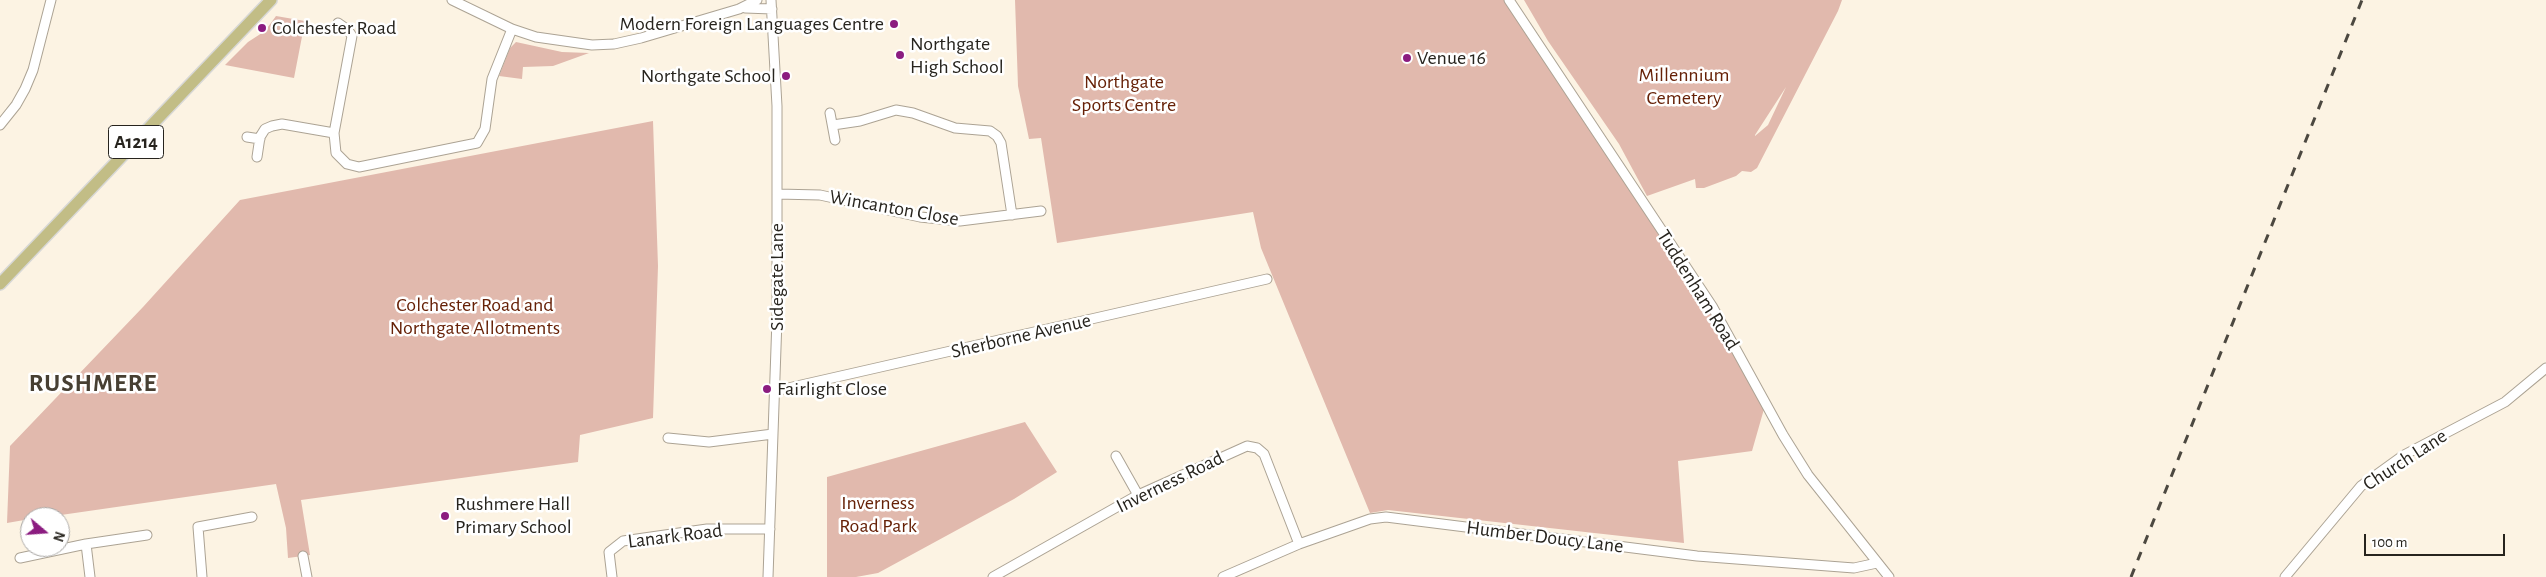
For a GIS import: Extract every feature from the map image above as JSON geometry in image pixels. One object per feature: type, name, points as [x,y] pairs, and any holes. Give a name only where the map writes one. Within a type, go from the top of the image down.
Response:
[{"type":"main road","name":"A1214","points":[[0,284],[271,0]]},
{"type":"street","points":[[0,126],[16,105],[30,77],[51,0]]},
{"type":"street","name":"Sidegate Lane","points":[[452,0],[512,29],[557,42],[592,45],[614,44],[739,9],[772,5],[777,106],[777,194],[774,434],[768,577]]},
{"type":"street","name":"Sidegate Lane","points":[[739,9],[757,0]]},
{"type":"street","name":"Tuddenham Road","points":[[1509,0],[1712,306],[1783,435],[1808,475],[1889,577]]},
{"type":"street","points":[[338,23],[348,30],[352,36],[334,133],[336,153],[347,164],[359,167],[471,146],[480,139],[485,129],[492,79],[512,29]]},
{"type":"street","points":[[832,125],[860,121],[896,110],[913,113],[955,128],[990,131],[997,136],[1000,143],[1012,216]]},
{"type":"street","points":[[830,113],[835,140]]},
{"type":"street","points":[[257,157],[260,139],[265,129],[282,124],[334,133]]},
{"type":"street","points":[[247,137],[260,139]]},
{"type":"street","name":"Wincanton Close","points":[[777,194],[820,195],[949,221],[978,221],[1041,210]]},
{"type":"street","name":"Sherborne Avenue","points":[[775,391],[1267,279]]},
{"type":"street","name":"Church Lane","points":[[2285,577],[2360,486],[2404,455],[2505,402],[2546,368]]},
{"type":"street","points":[[668,438],[709,442],[774,434]]},
{"type":"street","name":"Inverness Road","points":[[994,577],[1138,495],[1247,446],[1257,448],[1264,454],[1299,544]]},
{"type":"street","points":[[1116,456],[1138,495]]},
{"type":"street","points":[[202,577],[198,527],[252,517]]},
{"type":"street","name":"Humber Doucy Lane","points":[[1223,577],[1299,544],[1370,519],[1386,517],[1698,556],[1854,568],[1877,563]]},
{"type":"street","name":"Lanark Road","points":[[612,577],[610,552],[622,541],[707,529],[770,529]]},
{"type":"street","points":[[20,558],[86,544],[147,535]]},
{"type":"street","points":[[86,544],[90,577]]},
{"type":"street","points":[[303,556],[307,577]]},
{"type":"green space","name":"Northgate Sports Centre","points":[[1015,0],[1505,0],[1710,313],[1764,409],[1752,451],[1678,461],[1684,543],[1388,510],[1370,513],[1261,248],[1253,212],[1057,243],[1041,138],[1029,139],[1018,86]]},
{"type":"green space","name":"Millennium Cemetery","points":[[1524,0],[1842,0],[1757,168],[1751,172],[1742,171],[1736,176],[1704,188],[1696,188],[1695,179],[1647,196],[1619,144],[1548,41]],"holes":[[[1786,87],[1768,125],[1755,136]]]},
{"type":"green space","points":[[276,16],[305,21],[294,78],[225,65],[248,42],[265,31]]},
{"type":"green space","points":[[516,42],[562,52],[589,53],[553,66],[523,67],[522,79],[499,76],[510,48]]},
{"type":"green space","name":"Colchester Road and Northgate Allotments","points":[[653,121],[658,266],[653,418],[580,435],[578,462],[301,500],[310,555],[288,558],[286,528],[276,484],[70,514],[70,507],[20,507],[20,521],[7,523],[10,446],[143,307],[240,200]]},
{"type":"green space","name":"Inverness Road Park","points":[[1025,422],[1057,472],[1014,499],[878,573],[856,577],[827,577],[827,477]]},
{"type":"railway","points":[[2131,577],[2362,0]]},
{"type":"place","name":"Modern Foreign Languages Centre","points":[[894,24]]},
{"type":"place","name":"Colchester Road","points":[[262,28]]},
{"type":"place","name":"Northgate High School","points":[[900,55]]},
{"type":"place","name":"Venue 16","points":[[1407,58]]},
{"type":"place","name":"Northgate School","points":[[786,76]]},
{"type":"place","name":"Fairlight Close","points":[[767,389]]},
{"type":"place","name":"Rushmere Hall Primary School","points":[[445,516]]},
{"type":"district","name":"RUSHMERE","points":[[93,383]]}]
